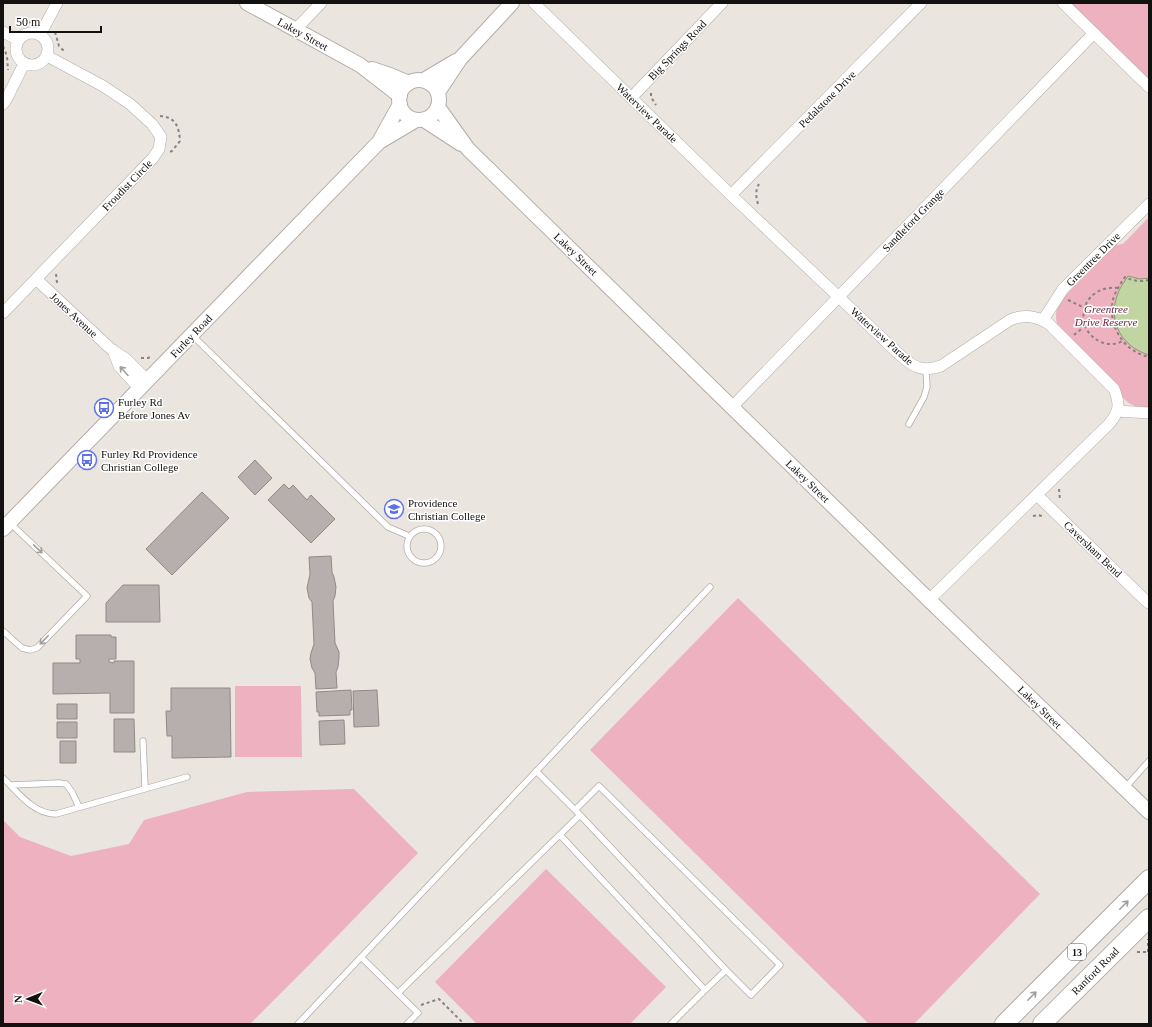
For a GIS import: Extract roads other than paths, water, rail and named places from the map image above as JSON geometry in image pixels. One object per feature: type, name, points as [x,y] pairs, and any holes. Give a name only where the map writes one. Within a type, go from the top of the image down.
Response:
[{"type":"main road","name":"13","points":[[1004,1024],[1149,879]]},
{"type":"main road","name":"Ranford Road","points":[[1047,1020],[1149,918]]},
{"type":"street","points":[[40,35],[56,3]]},
{"type":"street","name":"Lakey Street","points":[[247,3],[360,65],[409,83]]},
{"type":"street","points":[[295,30],[321,3]]},
{"type":"street","points":[[438,92],[460,59],[512,3]]},
{"type":"street","name":"Waterview Parade","points":[[534,3],[732,195],[913,366],[932,369],[941,366],[1010,320],[1026,316],[1043,320]]},
{"type":"street","name":"Big Springs Road","points":[[631,98],[722,3]]},
{"type":"street","name":"Pedalstone Drive","points":[[732,195],[922,3]]},
{"type":"street","points":[[1063,3],[1149,87]]},
{"type":"street","points":[[3,32],[19,40]]},
{"type":"street","points":[[31,33],[40,35],[44,38],[48,47],[47,56],[44,61],[34,66],[24,64],[17,55],[16,44],[19,40],[22,36],[31,33]]},
{"type":"street","name":"Sandleford Grange","points":[[732,407],[1094,33]]},
{"type":"street","name":"Froudist Circle","points":[[3,313],[159,150],[161,138],[152,124],[130,104],[103,86],[47,56]]},
{"type":"street","points":[[400,100],[401,91],[404,86],[414,81],[424,80],[460,59]]},
{"type":"street","points":[[3,104],[24,64]]},
{"type":"street","name":"Lakey Street","points":[[360,65],[400,100],[402,110],[411,118],[420,120],[468,149]]},
{"type":"street","points":[[420,120],[430,117],[435,113],[438,107],[439,97],[438,92],[434,87],[424,80]]},
{"type":"street","name":"Furley Road","points":[[6,526],[379,142],[400,100]]},
{"type":"street","name":"Lakey Street","points":[[438,107],[468,149],[929,600],[1149,812]]},
{"type":"street","name":"Furley Road","points":[[379,142],[420,120]]},
{"type":"street","name":"Greentree Drive","points":[[1043,320],[1063,289],[1149,204]]},
{"type":"street","name":"Jones Avenue","points":[[36,279],[112,350],[119,366],[144,385]]},
{"type":"street","points":[[929,600],[1115,418],[1119,402],[1114,389],[1049,324],[1043,320]]},
{"type":"street","points":[[1117,411],[1149,413]]},
{"type":"street","name":"Caversham Bend","points":[[1037,495],[1149,603]]},
{"type":"lane","points":[[192,335],[388,527],[410,536]]},
{"type":"lane","points":[[909,424],[924,397],[927,387],[926,368]]},
{"type":"lane","points":[[3,630],[22,648],[30,650],[37,648],[87,596],[6,526]]},
{"type":"lane","points":[[424,528],[434,532],[438,536],[441,547],[436,558],[426,563],[420,563],[410,557],[407,552],[407,541],[410,536],[418,529],[424,528]]},
{"type":"lane","points":[[298,1024],[710,587]]},
{"type":"lane","points":[[143,742],[145,788]]},
{"type":"lane","points":[[1124,788],[1149,761]]},
{"type":"lane","points":[[536,771],[575,810],[580,815],[751,995],[780,965],[598,786],[575,810]]},
{"type":"lane","points":[[3,778],[32,806],[49,814],[56,814],[187,776]]},
{"type":"lane","points":[[11,785],[66,784],[72,792],[79,807]]},
{"type":"lane","points":[[398,993],[580,815]]},
{"type":"lane","points":[[560,835],[705,990]]},
{"type":"lane","points":[[362,956],[418,1013],[407,1024]]},
{"type":"lane","points":[[671,1024],[726,970]]},
{"type":"place","name":"Furley Rd Before Jones Av","points":[[104,408]]},
{"type":"place","name":"Furley Rd Providence Christian College","points":[[87,460]]},
{"type":"place","name":"Providence Christian College","points":[[394,509]]},
{"type":"park label","name":"Greentree Drive Reserve","points":[[1106,315]]}]
